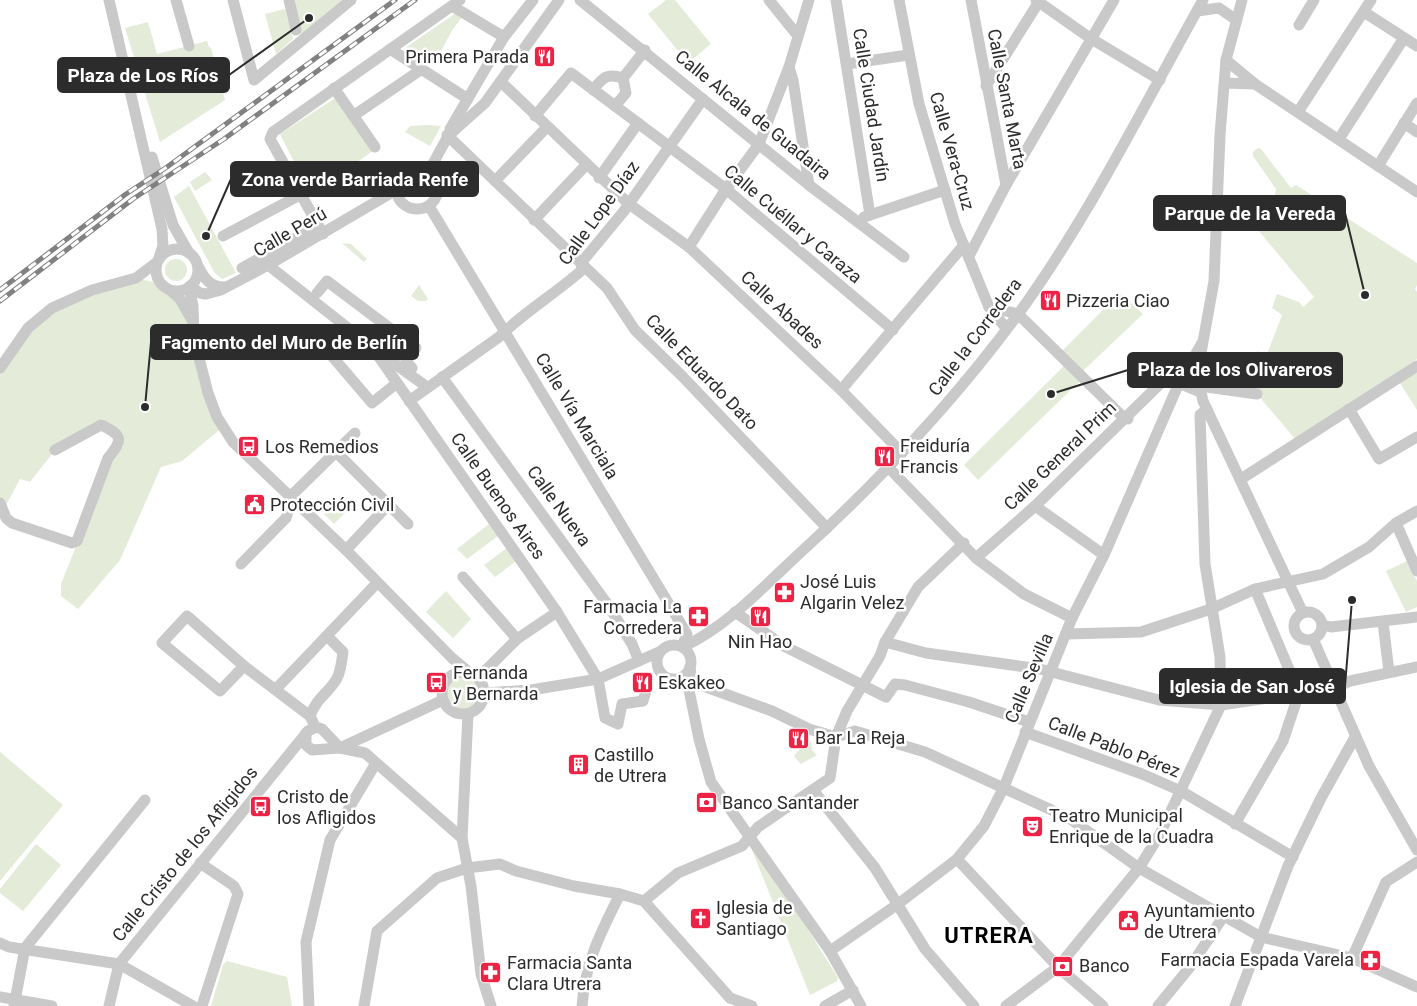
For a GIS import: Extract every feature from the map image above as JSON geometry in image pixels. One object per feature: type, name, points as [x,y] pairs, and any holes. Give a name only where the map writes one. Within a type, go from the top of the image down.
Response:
[{"type":"street","points":[[101,0],[110,5],[164,237],[163,250],[158,260],[156,273],[166,288],[180,299],[192,321]]},
{"type":"street","points":[[176,0],[189,46]]},
{"type":"street","points":[[233,0],[254,80],[351,0]]},
{"type":"street","points":[[289,0],[296,30]]},
{"type":"street","points":[[428,171],[504,37],[533,0]]},
{"type":"street","points":[[448,136],[485,103],[560,0]]},
{"type":"street","name":"Calle Alcala de Guadaira","points":[[580,0],[645,50],[809,184],[904,257]]},
{"type":"street","points":[[769,0],[798,36]]},
{"type":"street","points":[[690,247],[726,189],[759,144],[789,67],[809,0]]},
{"type":"street","name":"Calle Ciudad Jardín","points":[[836,0],[870,215]]},
{"type":"street","name":"Calle Vera-Cruz","points":[[899,0],[908,55],[921,112],[945,190],[989,307],[1012,321],[1126,419]]},
{"type":"street","name":"Calle Santa Marta","points":[[841,390],[967,250],[1006,185],[971,0]]},
{"type":"street","points":[[1006,185],[1090,38],[1114,0]]},
{"type":"street","name":"Calle la Corredera","points":[[682,647],[703,638],[735,612],[827,528],[930,424],[1012,321],[1089,206],[1203,0]]},
{"type":"street","points":[[1198,10],[1213,0]]},
{"type":"street","points":[[1228,0],[1232,17],[1233,35]]},
{"type":"street","points":[[1242,0],[1226,60],[1220,135],[1214,281],[1197,375],[1199,389],[1207,409],[1303,613]]},
{"type":"street","points":[[1299,25],[1314,0]]},
{"type":"street","points":[[1298,112],[1372,0]]},
{"type":"street","points":[[986,86],[1038,1],[1090,38],[1160,80]]},
{"type":"street","points":[[242,268],[320,230],[270,139],[273,132],[456,3],[504,37]]},
{"type":"street","points":[[1198,10],[1219,8],[1232,17]]},
{"type":"street","points":[[1364,12],[1417,46]]},
{"type":"street","points":[[1339,139],[1404,38]]},
{"type":"street","points":[[390,49],[468,98]]},
{"type":"street","points":[[615,106],[626,93],[623,78],[645,50]]},
{"type":"street","points":[[847,64],[908,55]]},
{"type":"street","points":[[1226,60],[1255,84],[1417,192]]},
{"type":"street","points":[[789,67],[793,80],[809,184]]},
{"type":"street","points":[[353,116],[422,69]]},
{"type":"street","name":"Calle Cuéllar y Caraza","points":[[535,116],[571,73],[726,189],[893,330]]},
{"type":"street","points":[[593,90],[606,76],[611,74],[623,78]]},
{"type":"street","name":"Calle Abades","points":[[501,82],[599,178],[629,204],[690,247],[841,390],[902,453]]},
{"type":"street","points":[[1225,83],[1255,84]]},
{"type":"street","points":[[334,88],[375,147]]},
{"type":"street","name":"Calle Lope Díaz","points":[[409,401],[505,331],[510,325],[561,288],[582,270],[581,263],[629,204],[668,146],[703,99]]},
{"type":"street","points":[[1378,166],[1417,103]]},
{"type":"street","points":[[1404,123],[1417,132]]},
{"type":"street","points":[[599,178],[638,124]]},
{"type":"street","points":[[139,125],[173,225],[206,281],[218,287],[226,287]]},
{"type":"street","points":[[495,182],[547,127]]},
{"type":"street","name":"Calle Eduardo Dato","points":[[448,136],[607,288],[635,330],[683,377],[827,528]]},
{"type":"street","points":[[534,220],[586,165]]},
{"type":"street","points":[[416,167],[428,171],[437,180],[438,191],[435,200],[429,206],[419,209],[408,207],[401,201],[396,190],[399,178],[407,170],[416,167]]},
{"type":"street","name":"Calle Perú","points":[[206,294],[226,287],[268,265],[320,230],[396,190]]},
{"type":"street","points":[[858,220],[945,190]]},
{"type":"street","points":[[223,236],[300,195]]},
{"type":"street","name":"Calle Vía Marciala","points":[[429,206],[687,634],[682,647]]},
{"type":"street","points":[[0,368],[28,328],[52,308],[92,290],[136,278],[166,252],[174,249],[189,253]]},
{"type":"street","points":[[268,265],[314,297],[372,347],[427,387]]},
{"type":"street","points":[[136,278],[179,291],[190,287],[197,277],[198,266]]},
{"type":"street","points":[[314,297],[327,281],[416,348],[406,361],[412,368],[408,374]]},
{"type":"street","points":[[190,287],[206,294]]},
{"type":"street","points":[[190,287],[197,356],[217,417],[233,442],[346,550],[452,658],[474,676],[484,693],[481,704],[468,714],[452,711],[443,700],[446,682],[455,674],[474,676],[517,639],[557,612]]},
{"type":"street","points":[[193,306],[198,298],[206,294]]},
{"type":"street","points":[[989,307],[1012,321]]},
{"type":"street","points":[[358,334],[332,355],[372,403],[397,383]]},
{"type":"street","points":[[1202,343],[1179,383],[1199,389],[1257,394]]},
{"type":"street","name":"Calle Buenos Aires","points":[[372,347],[557,612],[598,679]]},
{"type":"street","points":[[1241,479],[1417,366]]},
{"type":"street","name":"Calle Nueva","points":[[442,377],[602,597],[632,644],[639,661]]},
{"type":"street","name":"Calle General Prim","points":[[976,558],[1035,506],[1166,378],[1179,383]]},
{"type":"street","name":"Calle Sevilla","points":[[830,951],[898,904],[957,859],[984,826],[1004,787],[1027,727],[1045,670],[1067,634],[1072,618],[1104,555],[1179,383]]},
{"type":"street","points":[[1006,1006],[1058,967],[1139,868],[1160,834],[1221,704],[1220,658],[1205,564],[1200,415],[1207,409]]},
{"type":"street","points":[[1349,409],[1379,459],[1417,437]]},
{"type":"street","points":[[0,503],[6,518],[12,524],[72,543],[77,541],[108,458],[117,447],[119,439],[116,433],[101,425],[55,450]]},
{"type":"street","points":[[240,564],[286,518],[291,498],[356,433]]},
{"type":"street","points":[[336,452],[408,524]]},
{"type":"street","points":[[888,466],[964,543],[976,558],[1024,594],[1072,618]]},
{"type":"street","points":[[346,550],[388,505]]},
{"type":"street","points":[[1035,506],[1104,555]]},
{"type":"street","points":[[1067,634],[1141,632],[1211,609],[1255,589],[1323,574],[1369,547],[1396,523],[1417,511]]},
{"type":"street","points":[[1396,523],[1414,558],[1417,571]]},
{"type":"street","points":[[644,901],[678,873],[742,846],[748,841],[750,834],[785,807],[830,778],[836,737],[847,711],[880,656],[885,642],[918,587],[964,543]]},
{"type":"street","points":[[463,577],[517,639]]},
{"type":"street","points":[[276,689],[377,583]]},
{"type":"street","points":[[1235,824],[1283,741],[1299,693],[1255,589]]},
{"type":"street","points":[[735,612],[784,646],[843,677],[863,684]]},
{"type":"street","points":[[1303,613],[1315,614],[1322,625],[1320,634],[1313,639],[1304,639],[1296,633],[1296,620],[1303,613]]},
{"type":"street","points":[[244,666],[220,691],[162,643],[187,616],[244,666],[310,716]]},
{"type":"street","points":[[1322,625],[1331,627],[1417,617]]},
{"type":"street","points":[[1383,622],[1389,672]]},
{"type":"street","points":[[327,636],[342,652],[342,660],[338,677],[315,703],[310,716],[311,730],[304,741],[309,748],[340,748],[365,753],[462,838]]},
{"type":"street","name":"Calle la Corredera","points":[[691,665],[703,638]]},
{"type":"street","points":[[1313,639],[1355,736],[1376,779],[1417,850]]},
{"type":"street","points":[[885,642],[926,653],[1045,670],[1159,700],[1221,704],[1335,688],[1350,681],[1417,667]]},
{"type":"street","points":[[484,693],[531,690],[598,679],[660,652],[670,645],[682,647],[689,654],[698,739],[712,782],[830,951],[853,990],[860,1006]]},
{"type":"street","points":[[660,652],[656,660],[658,668],[666,678],[679,678],[685,675],[691,665]]},
{"type":"street","points":[[452,658],[455,674]]},
{"type":"street","points":[[639,661],[658,668]]},
{"type":"street","points":[[679,678],[692,686],[772,711],[809,729],[836,737],[855,731],[924,752],[1069,818],[1139,868],[1223,918],[1261,937],[1352,958],[1417,987]]},
{"type":"street","points":[[598,679],[605,718],[618,724],[622,704],[643,701],[647,688]]},
{"type":"street","name":"Calle Pablo Pérez","points":[[863,684],[886,697],[895,684],[970,702],[1181,791],[1293,857]]},
{"type":"street","points":[[340,748],[443,700]]},
{"type":"street","points":[[468,714],[462,838],[468,868],[481,974],[491,1006]]},
{"type":"street","points":[[311,730],[326,734],[340,748]]},
{"type":"street","name":"Calle Cristo de los Afligidos","points":[[109,1006],[119,964],[311,730]]},
{"type":"street","points":[[320,749],[326,743],[326,734]]},
{"type":"street","points":[[1235,1006],[1293,857],[1321,798],[1355,736]]},
{"type":"street","points":[[309,1006],[306,942],[330,840],[376,763]]},
{"type":"street","points":[[813,790],[875,868],[925,950],[974,1006]]},
{"type":"street","points":[[15,1003],[25,948],[144,800]]},
{"type":"street","points":[[1408,834],[1417,843]]},
{"type":"street","points":[[957,859],[1058,967],[1103,1006]]},
{"type":"street","points":[[1352,958],[1386,882],[1417,862]]},
{"type":"street","points":[[200,863],[234,886],[238,894],[202,1006]]},
{"type":"street","points":[[364,1006],[377,931],[437,878],[468,868],[500,864],[516,871],[574,886],[620,894],[644,901],[728,1002],[752,1006]]},
{"type":"street","points":[[582,1006],[583,985],[592,951],[620,894]]},
{"type":"street","points":[[1158,1006],[1190,967],[1223,918]]},
{"type":"street","points":[[0,943],[119,964],[193,1006]]},
{"type":"street","points":[[825,1006],[853,990]]},
{"type":"street","points":[[0,997],[15,1003],[52,1006]]},
{"type":"green space","points":[[292,0],[343,0],[301,35]]},
{"type":"green space","points":[[666,0],[675,0],[711,44],[688,63],[648,14]]},
{"type":"green space","points":[[285,9],[293,39],[276,54],[265,14]]},
{"type":"green space","points":[[456,13],[462,17],[451,32],[434,65],[405,48]]},
{"type":"green space","points":[[148,22],[157,54],[207,41],[211,48],[225,100],[160,142],[125,28]]},
{"type":"green space","points":[[337,97],[374,150],[311,195],[280,134]]},
{"type":"green space","points":[[410,126],[441,126],[430,146],[405,132]]},
{"type":"green space","points":[[1258,148],[1261,149],[1291,188],[1296,185],[1417,263],[1417,285],[1415,289],[1417,292],[1417,359],[1296,440],[1252,388],[1257,351],[1267,354],[1282,315],[1272,308],[1277,294],[1299,302],[1303,307],[1314,297],[1258,230],[1274,200],[1276,189],[1253,156],[1253,152]]},
{"type":"green space","points":[[205,172],[212,180],[195,191],[190,182]]},
{"type":"green space","points":[[189,186],[236,273],[222,279],[214,272],[174,197]]},
{"type":"green space","points":[[342,243],[351,244],[367,259],[364,262]]},
{"type":"green space","points":[[176,259],[184,262],[187,270],[184,278],[176,281],[168,278],[165,270],[168,262]]},
{"type":"green space","points":[[136,278],[161,284],[180,299],[223,427],[182,461],[161,467],[120,560],[78,609],[61,596],[61,584],[119,439],[101,425],[55,450],[30,482],[20,479],[3,511],[0,503],[0,369],[52,308]]},
{"type":"green space","points":[[419,285],[428,299],[426,301],[418,301],[411,296]]},
{"type":"green space","points":[[1120,293],[1143,314],[1084,370],[1080,381],[978,480],[964,465],[1063,367],[1063,350]]},
{"type":"green space","points":[[1417,368],[1417,410],[1400,383]]},
{"type":"green space","points":[[340,497],[350,508],[334,524],[324,514]]},
{"type":"green space","points":[[489,524],[498,536],[467,559],[457,549]]},
{"type":"green space","points":[[507,548],[516,561],[495,577],[484,565]]},
{"type":"green space","points":[[1407,561],[1417,581],[1417,607],[1406,612],[1386,571]]},
{"type":"green space","points":[[446,591],[471,619],[453,638],[426,612]]},
{"type":"green space","points":[[463,677],[469,678],[474,682],[478,687],[478,699],[474,704],[469,708],[463,709],[457,708],[452,704],[448,699],[447,693],[448,687],[452,682],[457,678]]},
{"type":"green space","points":[[806,742],[811,742],[812,750],[817,755],[801,764],[794,756]]},
{"type":"green space","points":[[0,752],[63,805],[0,881]]},
{"type":"green space","points":[[36,844],[61,865],[23,911],[0,893],[0,889]]},
{"type":"green space","points":[[758,848],[838,978],[837,981],[810,995],[752,850]]},
{"type":"green space","points":[[227,961],[287,977],[292,1006],[211,1006],[223,965]]},
{"type":"railway","points":[[0,290],[126,194],[167,167],[395,0]]},
{"type":"railway","points":[[0,301],[133,199],[224,139],[415,0]]},
{"type":"place","name":"Plaza de Los Ríos","points":[[309,18]]},
{"type":"place","name":"Primera Parada","points":[[545,57]]},
{"type":"place","name":"Zona verde Barriada Renfe","points":[[206,236]]},
{"type":"place","name":"Parque de la Vereda","points":[[1365,295]]},
{"type":"place","name":"Pizzeria Ciao","points":[[1050,301]]},
{"type":"place","name":"Plaza de los Olivareros","points":[[1051,394]]},
{"type":"place","name":"Fagmento del Muro de Berlín","points":[[145,407]]},
{"type":"place","name":"Los Remedios","points":[[249,447]]},
{"type":"place","name":"Freiduría Francis","points":[[884,456]]},
{"type":"place","name":"Protección Civil","points":[[254,505]]},
{"type":"place","name":"José Luis Algarin Velez","points":[[784,592]]},
{"type":"place","name":"Iglesia de San José","points":[[1352,600]]},
{"type":"place","name":"Farmacia La Corredera","points":[[698,617]]},
{"type":"place","name":"Nin Hao","points":[[760,617]]},
{"type":"place","name":"Fernanda y Bernarda","points":[[437,683]]},
{"type":"place","name":"Eskakeo","points":[[642,683]]},
{"type":"place","name":"Bar La Reja","points":[[799,738]]},
{"type":"place","name":"Castillo de Utrera","points":[[578,765]]},
{"type":"place","name":"Banco Santander","points":[[706,803]]},
{"type":"place","name":"Cristo de los Afligidos","points":[[261,807]]},
{"type":"place","name":"Teatro Municipal Enrique de la Cuadra","points":[[1033,826]]},
{"type":"place","name":"Iglesia de Santiago","points":[[700,918]]},
{"type":"place","name":"Ayuntamiento de Utrera","points":[[1128,921]]},
{"type":"place","name":"Farmacia Espada Varela","points":[[1370,960]]},
{"type":"place","name":"Banco","points":[[1063,966]]},
{"type":"place","name":"Farmacia Santa Clara Utrera","points":[[491,973]]},
{"type":"district","name":"UTRERA","points":[[989,935]]}]
